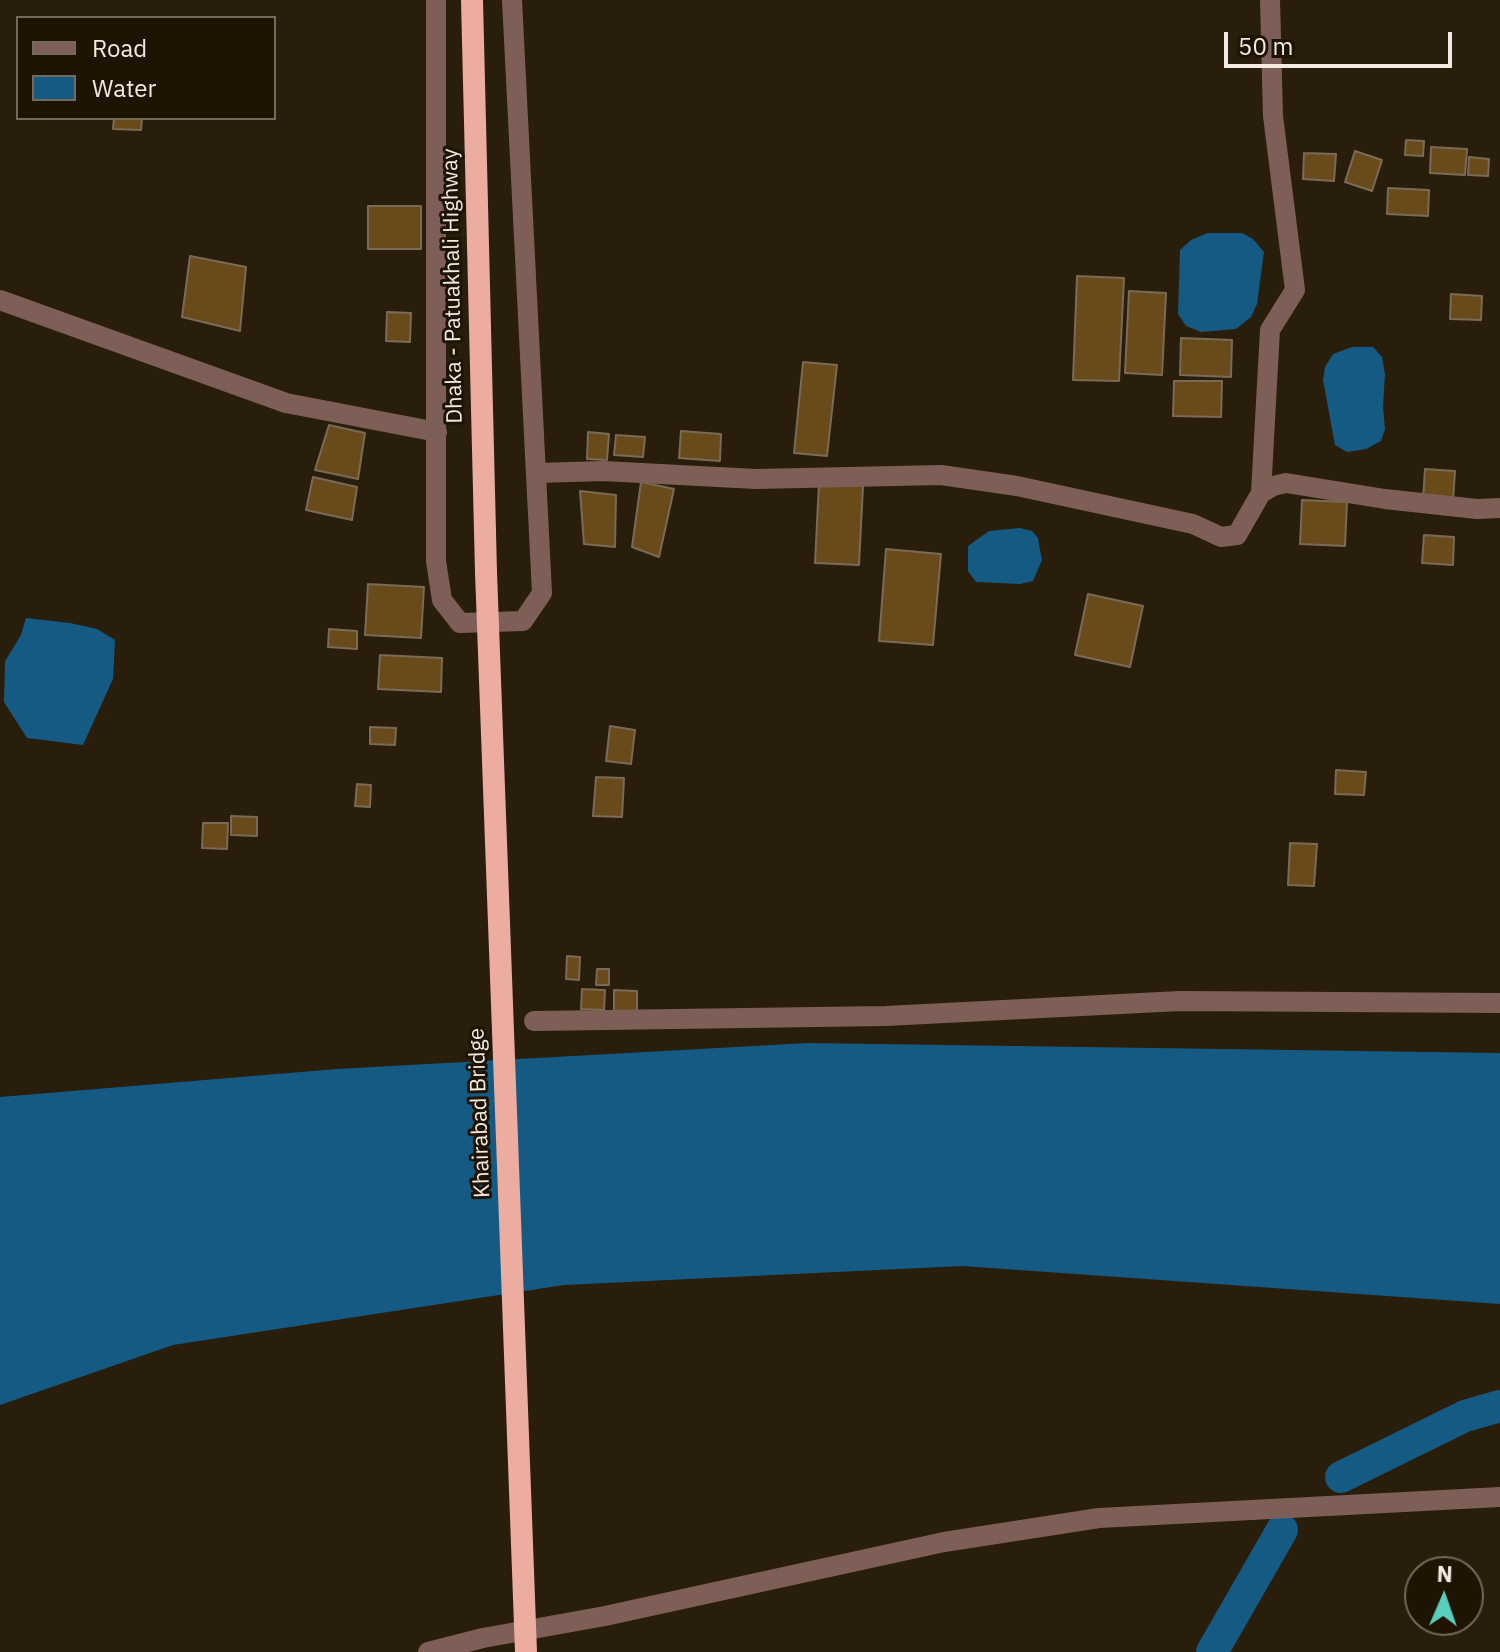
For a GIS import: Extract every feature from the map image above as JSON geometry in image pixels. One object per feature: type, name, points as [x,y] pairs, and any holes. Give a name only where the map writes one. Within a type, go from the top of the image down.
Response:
[{"type":"highway","name":"Dhaka - Patuakhali Highway","points":[[472,0],[486,572]]},
{"type":"highway","name":"Khairabad Bridge","points":[[486,572],[526,1652]]},
{"type":"street","points":[[436,0],[436,561],[442,600],[460,623],[523,621],[542,593],[512,0]]},
{"type":"street","points":[[537,473],[603,471],[756,479],[941,475],[1017,486],[1193,524],[1221,537],[1237,535],[1261,493],[1270,330],[1295,290],[1273,116],[1270,0]]},
{"type":"street","points":[[0,300],[286,403],[437,432]]},
{"type":"street","points":[[1261,493],[1286,483],[1385,499],[1477,509],[1500,508]]},
{"type":"street","points":[[534,1021],[886,1016],[1180,1001],[1500,1003]]},
{"type":"street","points":[[428,1652],[944,1542],[1099,1518],[1500,1497]]},
{"type":"water","points":[[1208,233],[1242,233],[1253,239],[1264,252],[1257,304],[1251,317],[1236,329],[1201,332],[1186,326],[1178,314],[1180,250],[1191,240]]},
{"type":"water","points":[[1352,347],[1373,347],[1382,357],[1385,429],[1381,441],[1366,449],[1347,452],[1335,445],[1323,380],[1325,367],[1333,354]]},
{"type":"water","points":[[1020,528],[1032,531],[1038,538],[1042,560],[1033,581],[1020,584],[976,582],[968,571],[968,546],[989,531]]},
{"type":"water","points":[[26,618],[97,629],[115,640],[113,679],[83,745],[27,738],[4,702],[5,661],[21,635]]},
{"type":"water","points":[[808,1043],[1500,1053],[1500,1304],[962,1266],[564,1285],[173,1345],[0,1405],[0,1097],[337,1069]]},
{"type":"building","points":[[114,120],[142,120],[141,130],[113,129]]},
{"type":"building","points":[[1406,140],[1424,141],[1423,156],[1405,155]]},
{"type":"building","points":[[1431,147],[1467,149],[1465,175],[1430,173]]},
{"type":"building","points":[[1355,151],[1382,160],[1372,191],[1345,182]]},
{"type":"building","points":[[1304,153],[1336,154],[1334,181],[1303,179]]},
{"type":"building","points":[[1469,157],[1489,159],[1488,176],[1468,175]]},
{"type":"building","points":[[1388,188],[1429,190],[1428,216],[1387,214]]},
{"type":"building","points":[[368,206],[421,206],[421,249],[368,249]]},
{"type":"building","points":[[190,256],[246,267],[240,331],[182,317]]},
{"type":"building","points":[[1077,276],[1124,278],[1119,381],[1073,380]]},
{"type":"building","points":[[1129,291],[1166,293],[1162,375],[1125,373]]},
{"type":"building","points":[[1451,294],[1482,296],[1481,320],[1450,319]]},
{"type":"building","points":[[387,312],[411,313],[410,342],[386,341]]},
{"type":"building","points":[[1181,338],[1232,340],[1231,377],[1180,375]]},
{"type":"building","points":[[803,362],[837,365],[827,456],[794,453]]},
{"type":"building","points":[[1174,381],[1222,381],[1221,417],[1173,416]]},
{"type":"building","points":[[329,425],[365,433],[358,479],[315,470]]},
{"type":"building","points":[[681,431],[721,434],[720,461],[679,458]]},
{"type":"building","points":[[588,432],[609,434],[607,460],[587,459]]},
{"type":"building","points":[[616,435],[645,437],[643,457],[614,455]]},
{"type":"building","points":[[1425,469],[1455,471],[1453,501],[1423,499]]},
{"type":"building","points":[[313,477],[357,487],[352,520],[306,510]]},
{"type":"building","points":[[641,482],[674,489],[659,557],[632,547]]},
{"type":"building","points":[[819,483],[863,486],[859,565],[815,563]]},
{"type":"building","points":[[580,491],[616,495],[615,547],[584,544]]},
{"type":"building","points":[[1302,500],[1347,502],[1345,546],[1300,544]]},
{"type":"building","points":[[1424,535],[1454,537],[1453,565],[1422,563]]},
{"type":"building","points":[[886,549],[941,554],[933,645],[879,641]]},
{"type":"building","points":[[368,584],[424,587],[421,638],[365,635]]},
{"type":"building","points":[[1088,594],[1143,606],[1130,667],[1075,655]]},
{"type":"building","points":[[329,629],[357,631],[357,649],[328,647]]},
{"type":"building","points":[[380,655],[442,658],[441,692],[378,689]]},
{"type":"building","points":[[610,726],[635,730],[631,764],[606,761]]},
{"type":"building","points":[[370,727],[396,728],[395,745],[370,744]]},
{"type":"building","points":[[1336,770],[1366,772],[1364,795],[1335,794]]},
{"type":"building","points":[[596,777],[624,778],[622,817],[593,816]]},
{"type":"building","points":[[357,784],[371,785],[370,807],[355,806]]},
{"type":"building","points":[[231,816],[257,817],[257,836],[231,835]]},
{"type":"building","points":[[203,823],[228,823],[227,849],[202,848]]},
{"type":"building","points":[[1290,843],[1317,844],[1314,886],[1288,885]]},
{"type":"building","points":[[567,956],[580,957],[579,980],[566,979]]},
{"type":"building","points":[[597,969],[609,969],[609,985],[596,985]]},
{"type":"building","points":[[582,989],[605,990],[604,1010],[581,1009]]},
{"type":"building","points":[[614,990],[637,991],[637,1012],[614,1011]]},
{"type":"waterway","points":[[1341,1477],[1465,1416],[1500,1406]]},
{"type":"waterway","points":[[1212,1652],[1282,1530]]}]
